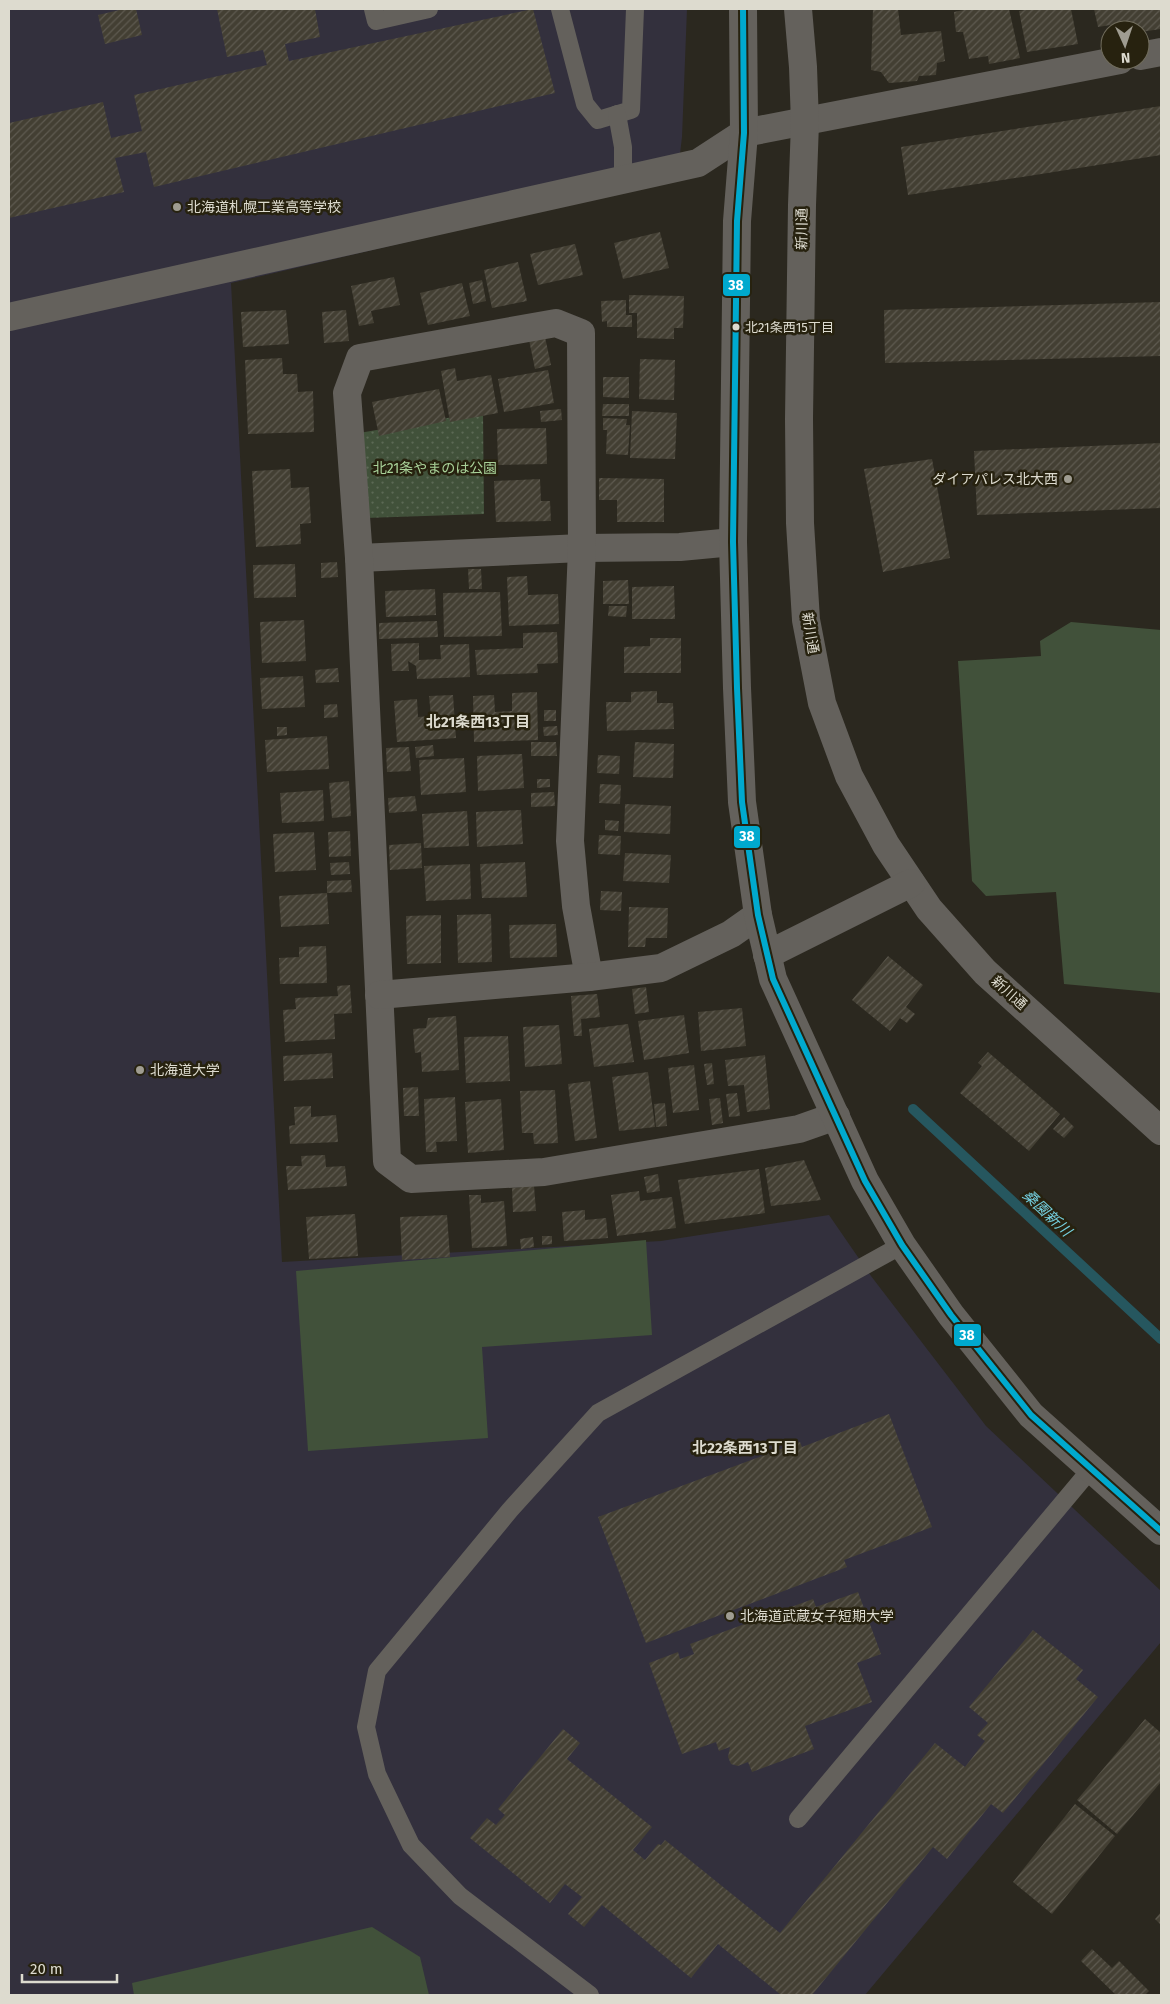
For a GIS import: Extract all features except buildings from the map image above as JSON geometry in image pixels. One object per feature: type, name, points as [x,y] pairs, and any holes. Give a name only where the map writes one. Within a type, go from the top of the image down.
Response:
[{"type":"street","points":[[743,9],[744,134],[737,221],[733,542],[742,802],[758,915],[773,979],[865,1181],[902,1245],[951,1315],[1031,1415],[1161,1531]]},
{"type":"street","name":"新川通","points":[[798,9],[804,67],[805,123],[799,419],[800,522],[806,620],[822,703],[849,776],[886,845],[929,909],[985,972],[1161,1131]]},
{"type":"street","points":[[9,317],[698,163],[744,134],[1100,64]]},
{"type":"street","points":[[589,977],[576,906],[570,841],[582,548],[582,333],[556,323],[360,358],[347,393],[359,558],[387,1161],[411,1179],[544,1172],[799,1130],[836,1116]]},
{"type":"street","points":[[359,558],[582,548],[680,547],[733,542]]},
{"type":"street","points":[[767,955],[911,883]]},
{"type":"street","points":[[380,995],[589,977],[661,968],[731,934],[758,915]]},
{"type":"lane","points":[[373,9],[376,20],[429,9]]},
{"type":"lane","points":[[560,9],[585,104],[598,120],[631,110],[635,9]]},
{"type":"lane","points":[[617,114],[623,147],[623,180]]},
{"type":"lane","points":[[590,1995],[460,1896],[411,1845],[377,1774],[366,1727],[377,1670],[510,1510],[598,1413],[902,1245]]},
{"type":"lane","points":[[798,1819],[1091,1469]]},
{"type":"shaded area","points":[[9,9],[687,9],[682,137],[677,179],[231,283],[282,1262],[661,1241],[829,1215],[871,1276],[986,1426],[1161,1591],[1161,1642],[865,1995],[9,1995]]},
{"type":"green space","name":"北21条やまのは公園","points":[[483,412],[484,514],[365,518],[359,433]]},
{"type":"green space","points":[[1071,622],[1161,630],[1161,993],[1064,984],[1056,892],[986,896],[972,881],[958,661],[1041,656],[1040,641]]},
{"type":"green space","points":[[646,1240],[652,1335],[482,1347],[488,1438],[308,1451],[296,1271]]},
{"type":"green space","points":[[372,1927],[420,1957],[429,1995],[134,1995],[132,1983]]},
{"type":"waterway","name":"桑園新川","points":[[913,1109],[1161,1339]]},
{"type":"transit line","name":"38","points":[[743,9],[744,133],[737,221],[733,542],[737,688],[742,802],[758,915],[773,979],[865,1181],[902,1245],[951,1315],[1031,1415],[1161,1531]]},
{"type":"place","name":"北海道札幌工業高等学校","points":[[177,207]]},
{"type":"place","name":"北21条西15丁目","points":[[736,327]]},
{"type":"place","name":"ダイアパレス北大西","points":[[1068,479]]},
{"type":"place","name":"北海道大学","points":[[140,1070]]},
{"type":"place","name":"北海道武蔵女子短期大学","points":[[730,1616]]},
{"type":"district","name":"北21条西13丁目","points":[[478,722]]},
{"type":"district","name":"北22条西13丁目","points":[[745,1448]]}]
